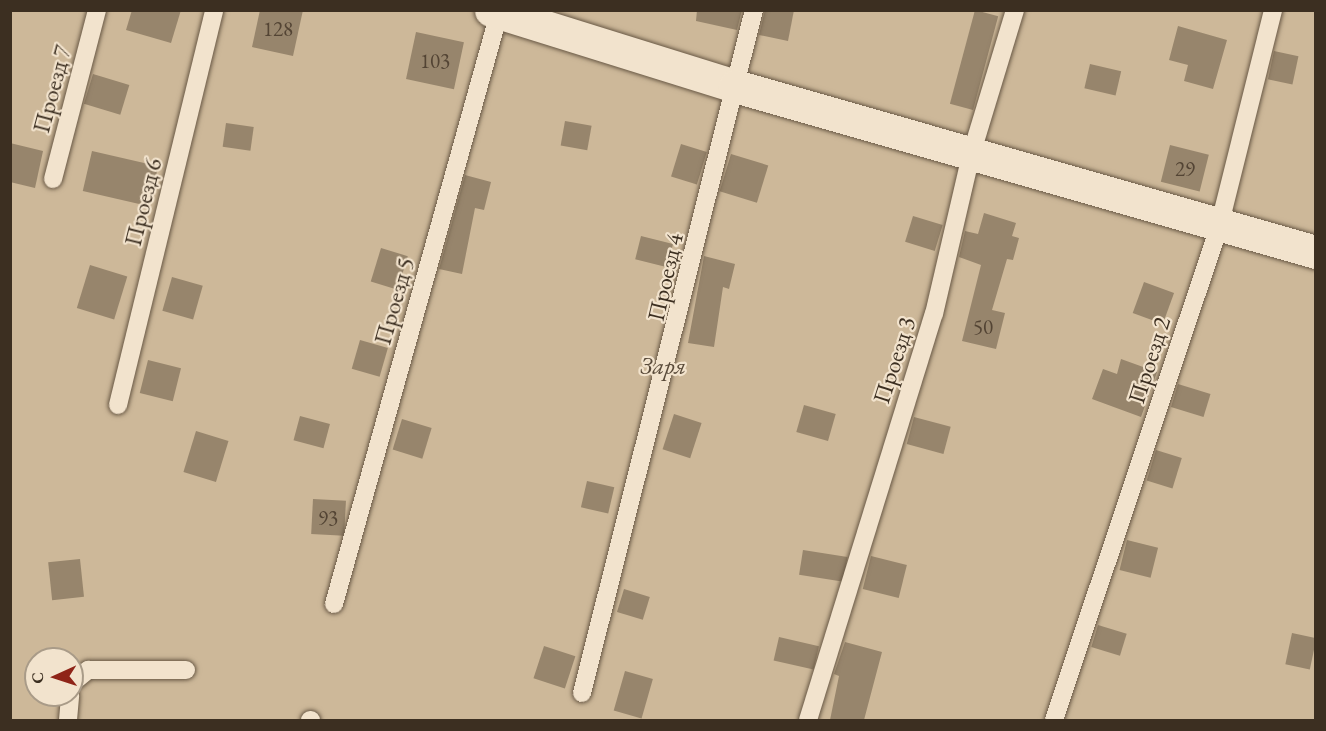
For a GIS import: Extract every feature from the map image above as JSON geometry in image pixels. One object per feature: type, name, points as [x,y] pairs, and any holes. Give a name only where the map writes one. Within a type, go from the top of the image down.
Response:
[{"type":"street","points":[[497,11],[735,86],[1219,227],[1316,252]]},
{"type":"lane","name":"Проезд 7","points":[[53,179],[97,10]]},
{"type":"lane","name":"Проезд 6","points":[[118,405],[214,10]]},
{"type":"lane","name":"Проезд 4","points":[[582,693],[754,10]]},
{"type":"lane","name":"Проезд 3","points":[[808,720],[934,314],[971,155],[1015,10]]},
{"type":"lane","name":"Проезд 2","points":[[1054,720],[1219,227],[1273,10]]},
{"type":"lane","name":"Проезд 5","points":[[334,604],[497,11]]},
{"type":"lane","points":[[84,673],[88,670],[186,670]]},
{"type":"green space","name":"Заря","points":[[10,11],[1315,11],[1315,720],[11,720]]},
{"type":"building","points":[[132,10],[181,10],[171,43],[126,30]]},
{"type":"building","points":[[260,10],[303,10],[293,56],[252,47]]},
{"type":"building","points":[[697,10],[742,10],[737,30],[696,21]]},
{"type":"building","points":[[765,10],[794,10],[788,41],[759,35]]},
{"type":"building","points":[[975,10],[998,16],[973,110],[950,104]]},
{"type":"building","points":[[1178,26],[1227,40],[1213,89],[1184,81],[1188,65],[1169,60]]},
{"type":"building","points":[[416,32],[464,42],[454,89],[406,79]]},
{"type":"building","points":[[1274,51],[1298,56],[1292,85],[1268,79]]},
{"type":"building","points":[[1090,64],[1121,71],[1116,96],[1084,88]]},
{"type":"building","points":[[93,74],[129,85],[120,115],[84,104]]},
{"type":"building","points":[[565,121],[592,126],[587,150],[561,146]]},
{"type":"building","points":[[226,123],[254,127],[250,151],[223,147]]},
{"type":"building","points":[[10,143],[43,151],[35,188],[10,182]]},
{"type":"building","points":[[681,144],[707,152],[697,184],[671,177]]},
{"type":"building","points":[[1170,145],[1209,155],[1200,192],[1161,182]]},
{"type":"building","points":[[92,151],[158,166],[149,206],[83,191]]},
{"type":"building","points":[[731,154],[768,165],[757,203],[720,191]]},
{"type":"building","points":[[465,175],[491,182],[484,210],[475,208],[462,274],[439,269]]},
{"type":"building","points":[[984,213],[1016,223],[1012,236],[1019,238],[1013,260],[1007,259],[992,310],[1005,313],[996,349],[962,341],[981,265],[959,257],[965,231],[978,234]]},
{"type":"building","points":[[913,216],[943,225],[935,251],[905,242]]},
{"type":"building","points":[[641,236],[673,244],[667,267],[635,259]]},
{"type":"building","points":[[381,248],[408,256],[398,290],[371,281]]},
{"type":"building","points":[[704,256],[735,264],[729,289],[723,287],[714,347],[688,343]]},
{"type":"building","points":[[90,265],[127,276],[114,319],[77,308]]},
{"type":"building","points":[[172,277],[203,286],[193,319],[162,311]]},
{"type":"building","points":[[1144,282],[1174,293],[1163,324],[1133,313]]},
{"type":"building","points":[[360,340],[388,348],[380,377],[352,369]]},
{"type":"building","points":[[1121,359],[1157,372],[1141,417],[1092,399],[1103,369],[1117,374]]},
{"type":"building","points":[[148,360],[181,368],[173,401],[140,393]]},
{"type":"building","points":[[1178,384],[1211,394],[1203,417],[1171,407]]},
{"type":"building","points":[[804,405],[836,414],[828,441],[796,432]]},
{"type":"building","points":[[674,414],[702,423],[690,458],[663,449]]},
{"type":"building","points":[[300,416],[330,424],[323,448],[294,440]]},
{"type":"building","points":[[914,417],[951,427],[943,454],[907,444]]},
{"type":"building","points":[[402,419],[432,428],[422,459],[393,450]]},
{"type":"building","points":[[196,431],[229,441],[216,482],[183,472]]},
{"type":"building","points":[[1156,450],[1182,458],[1172,488],[1147,481]]},
{"type":"building","points":[[587,481],[614,487],[608,514],[581,507]]},
{"type":"building","points":[[313,499],[346,501],[344,536],[311,534]]},
{"type":"building","points":[[1127,540],[1158,548],[1151,578],[1120,570]]},
{"type":"building","points":[[803,550],[847,557],[844,582],[799,575]]},
{"type":"building","points":[[871,556],[907,565],[899,598],[863,589]]},
{"type":"building","points":[[80,559],[84,597],[52,600],[48,562]]},
{"type":"building","points":[[624,589],[650,597],[643,620],[617,612]]},
{"type":"building","points":[[1098,625],[1127,634],[1120,656],[1091,647]]},
{"type":"building","points":[[1292,633],[1316,638],[1310,669],[1285,664]]},
{"type":"building","points":[[779,637],[819,646],[814,670],[774,660]]},
{"type":"building","points":[[845,642],[882,652],[864,720],[830,720],[839,676],[834,674]]},
{"type":"building","points":[[544,646],[575,656],[565,689],[533,678]]},
{"type":"building","points":[[625,671],[653,679],[642,718],[614,710]]}]
